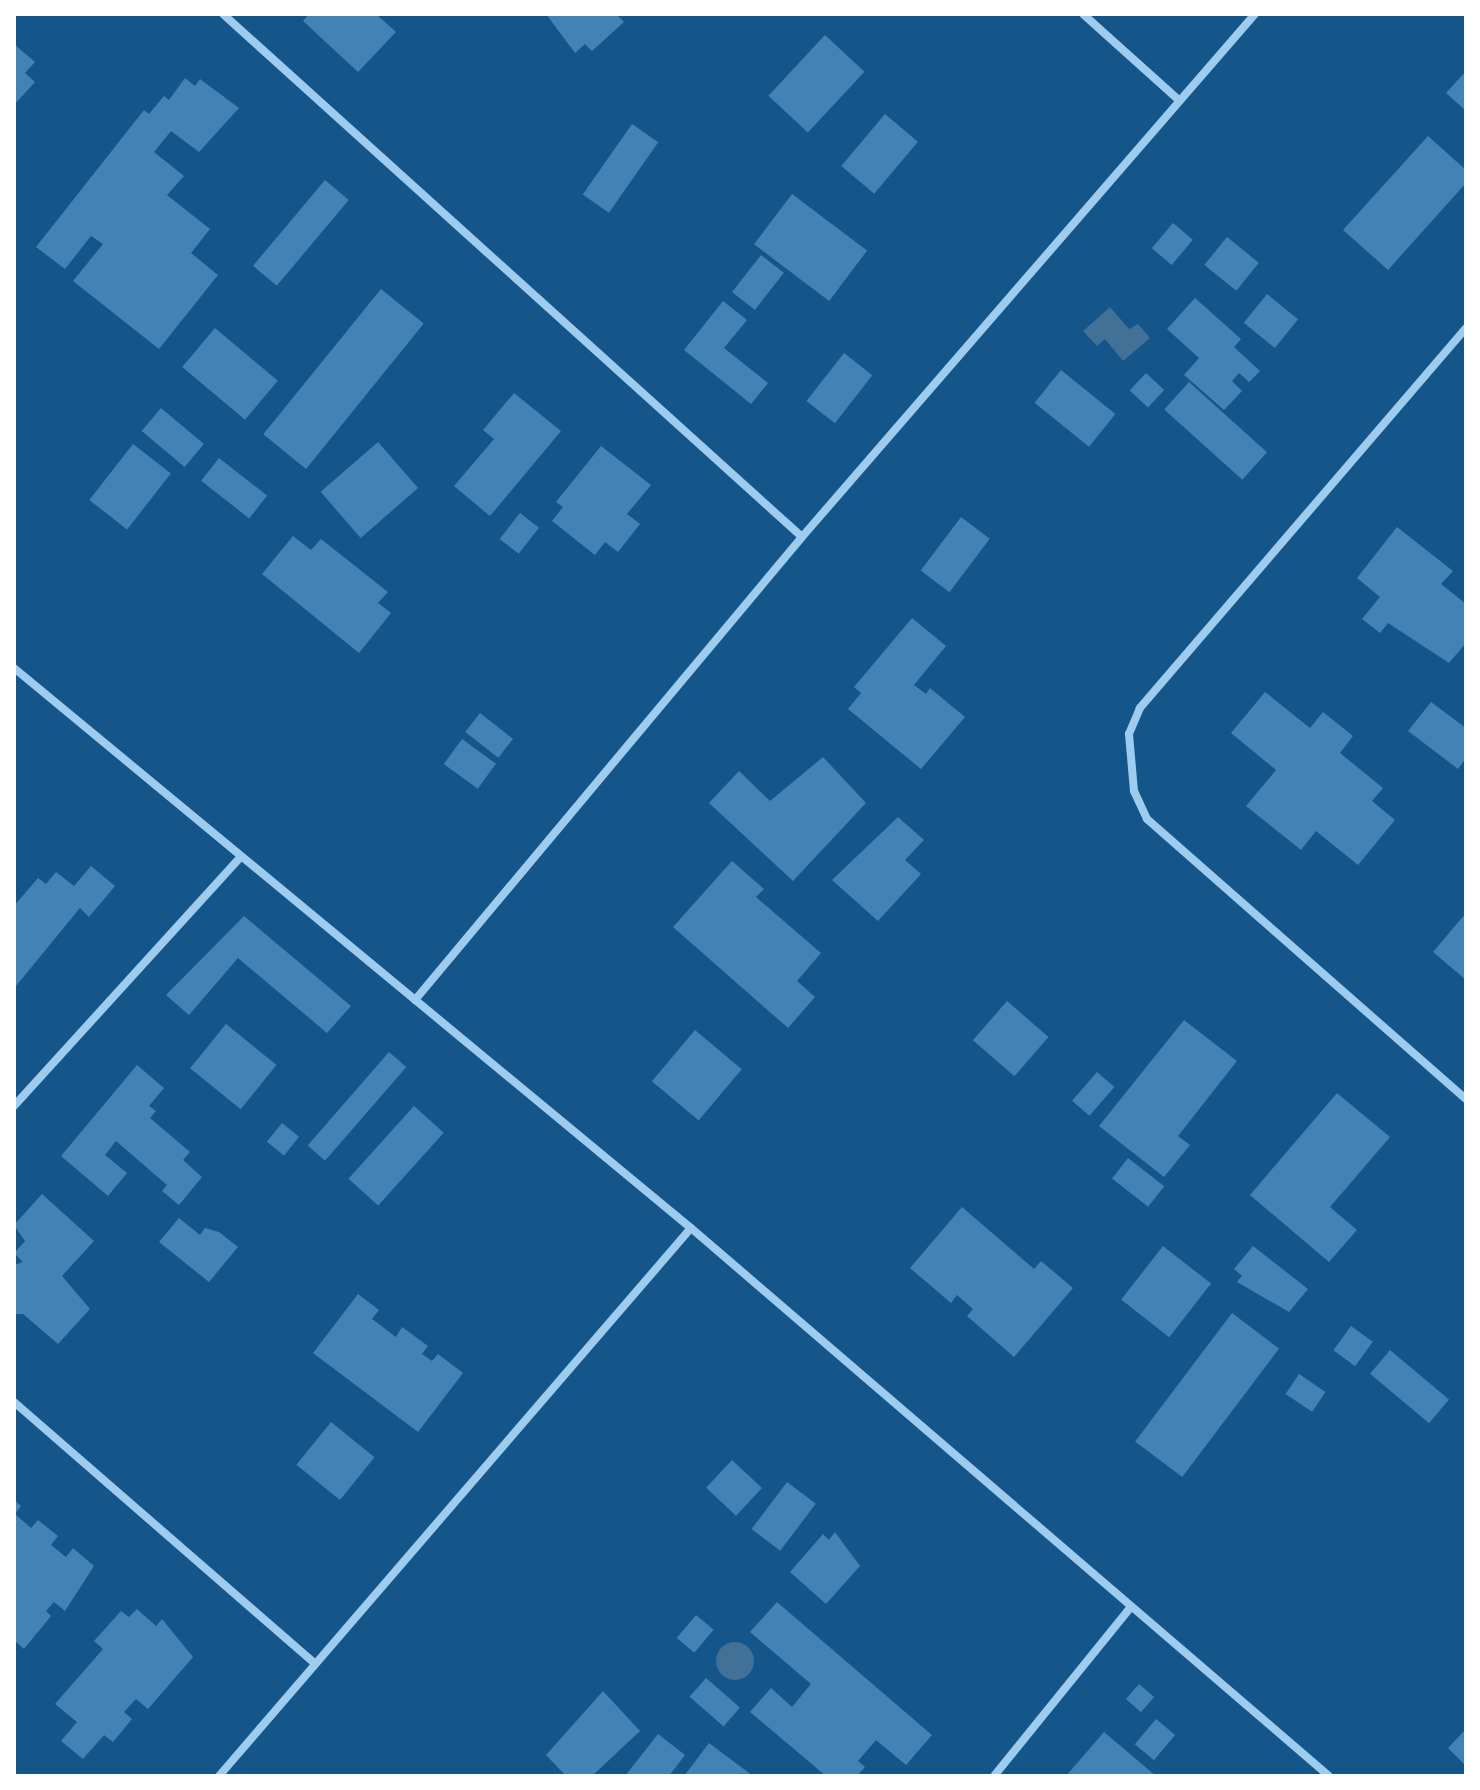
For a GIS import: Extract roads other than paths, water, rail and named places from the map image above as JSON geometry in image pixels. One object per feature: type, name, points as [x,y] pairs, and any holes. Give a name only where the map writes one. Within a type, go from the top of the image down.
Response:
[{"type":"street","points":[[223,14],[802,537]]},
{"type":"street","points":[[1083,14],[1179,100]]},
{"type":"street","points":[[415,1000],[802,537],[1255,14]]},
{"type":"street","points":[[1466,328],[1140,708],[1129,734],[1134,791],[1147,819],[1466,1099]]},
{"type":"street","points":[[14,668],[691,1228],[1329,1776]]},
{"type":"street","points":[[14,1106],[240,858]]},
{"type":"street","points":[[219,1776],[313,1662],[691,1228]]},
{"type":"street","points":[[14,1402],[313,1662]]},
{"type":"street","points":[[994,1776],[1130,1608]]},
{"type":"water","points":[[1110,307],[1129,329],[1138,324],[1150,338],[1123,361],[1105,339],[1097,346],[1083,331]]},
{"type":"water","points":[[735,1642],[748,1648],[754,1661],[748,1674],[735,1680],[722,1674],[716,1661],[722,1648]]}]
